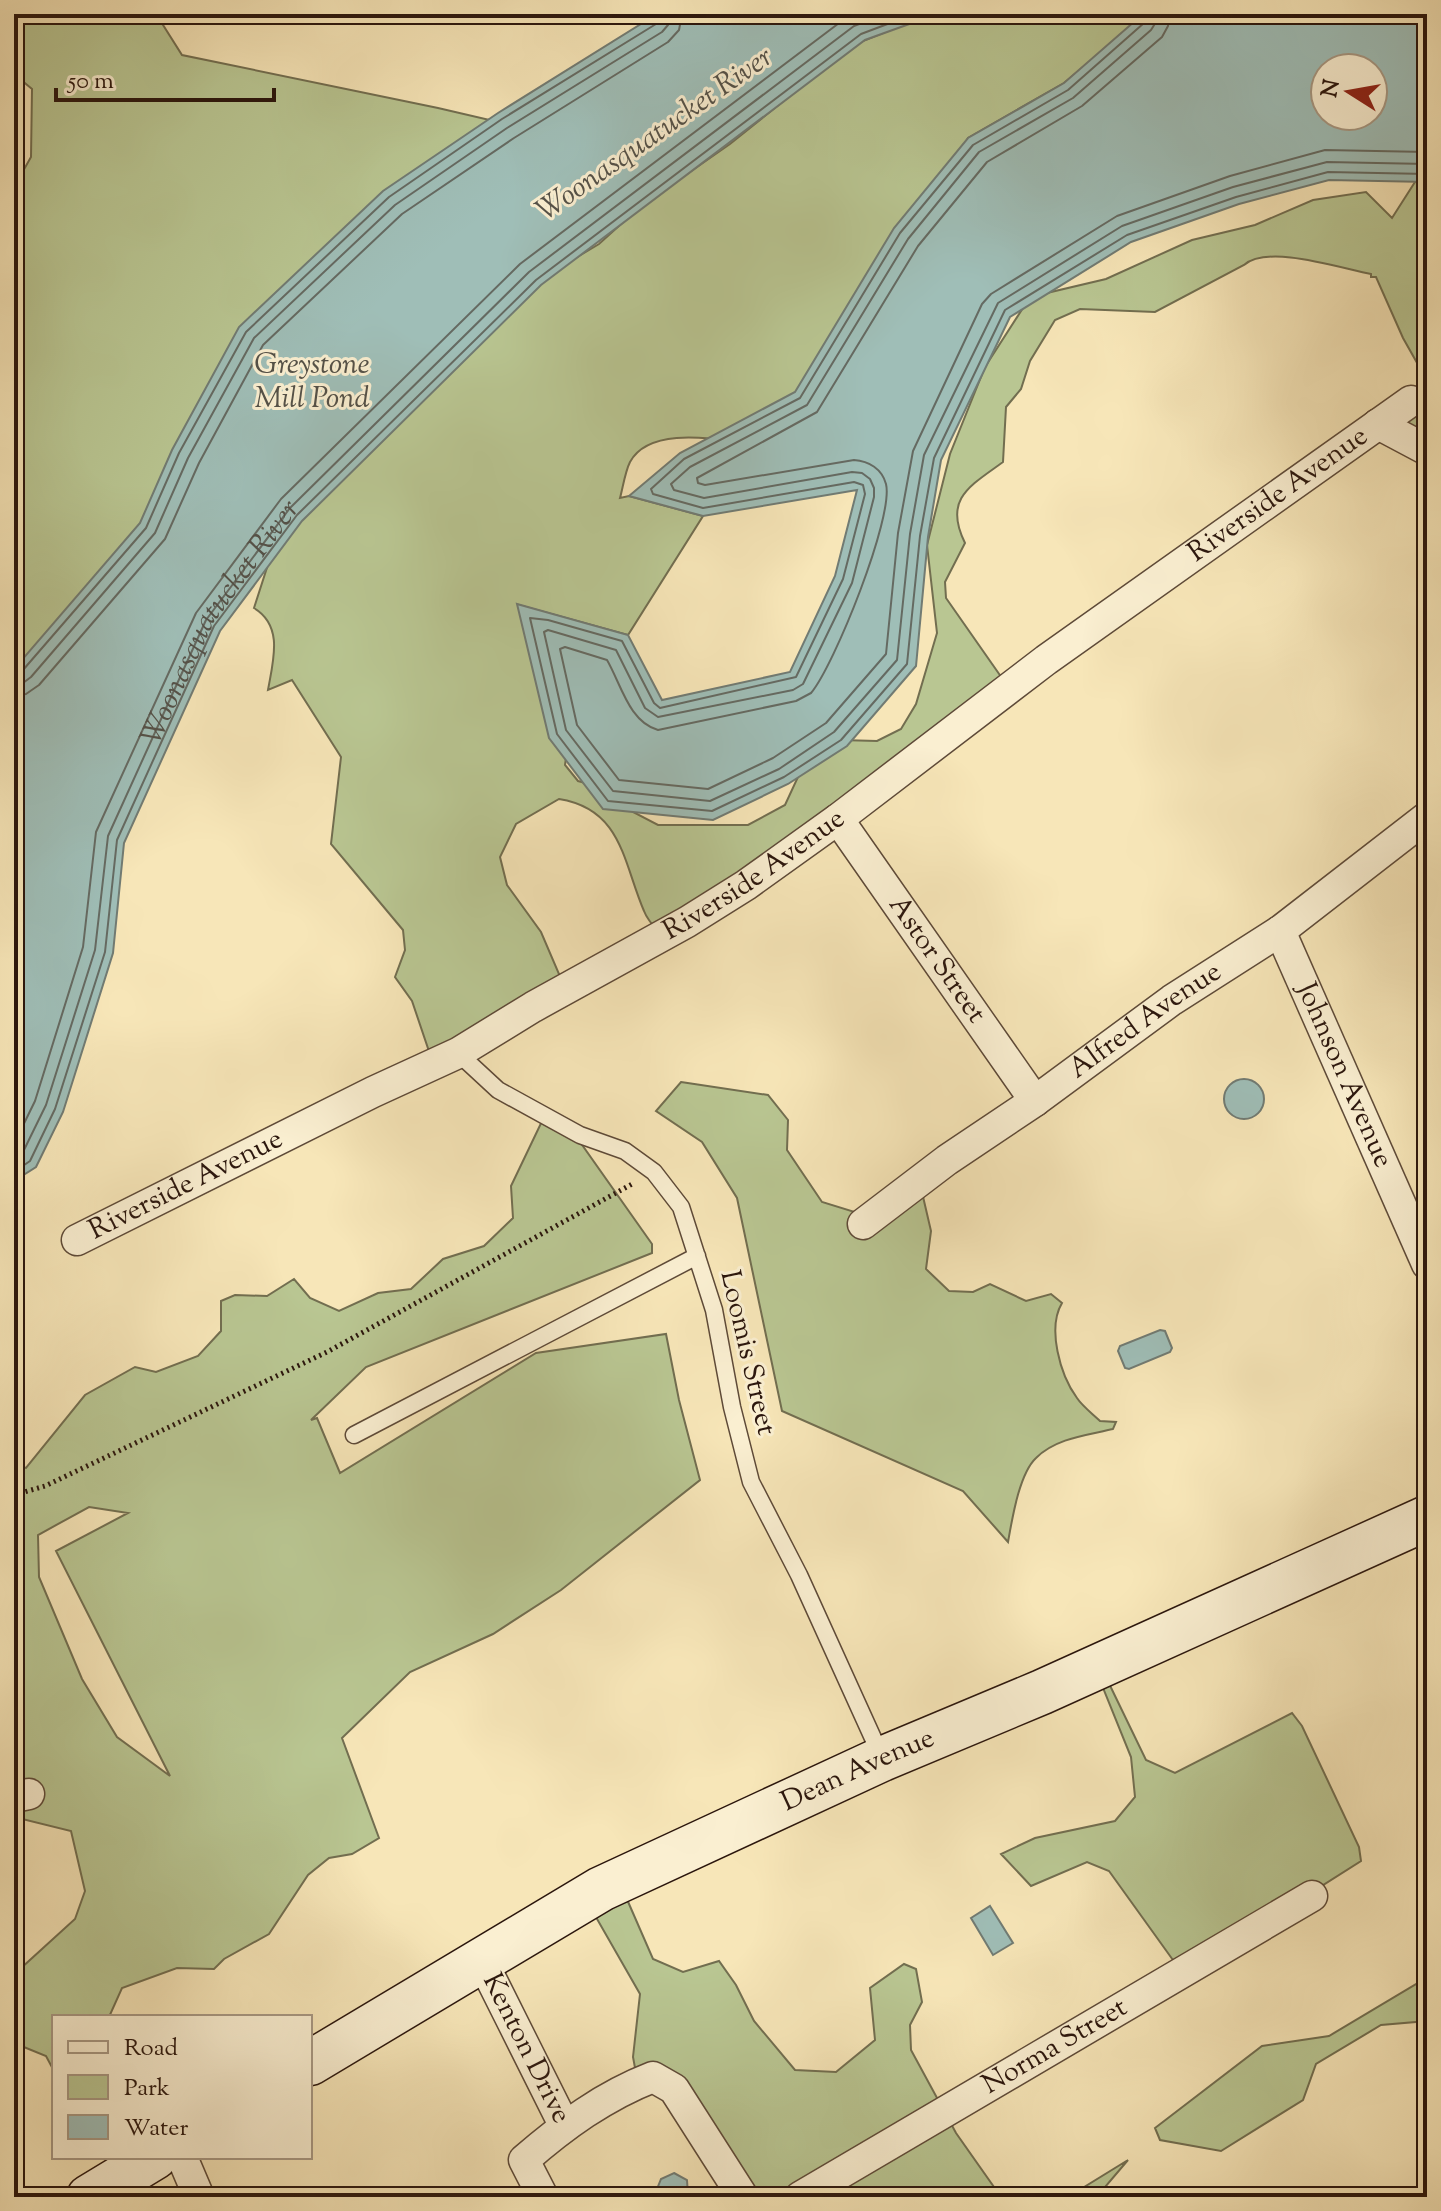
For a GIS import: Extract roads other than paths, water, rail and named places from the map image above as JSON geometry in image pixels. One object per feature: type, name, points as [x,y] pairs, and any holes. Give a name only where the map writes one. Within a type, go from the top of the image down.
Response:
[{"type":"street","name":"Riverside Avenue","points":[[77,1240],[373,1092],[458,1053],[746,885],[1046,660],[1411,401]]},
{"type":"street","name":"Riverside Avenue","points":[[1378,424],[1427,450]]},
{"type":"street","name":"Alfred Avenue","points":[[863,1224],[947,1160],[1035,1101],[1172,1000],[1280,931],[1427,817]]},
{"type":"street","name":"Astor Street","points":[[838,819],[1035,1101]]},
{"type":"street","name":"Johnson Avenue","points":[[1280,931],[1427,1264]]},
{"type":"street","name":"Dean Avenue","points":[[312,2062],[601,1889],[882,1759],[1042,1692],[1427,1518]]},
{"type":"street","name":"Norma Street","points":[[800,2197],[1312,1896]]},
{"type":"street","name":"Kenton Drive","points":[[482,1961],[564,2125],[633,2085],[653,2077],[674,2089],[743,2197]]},
{"type":"street","points":[[543,2197],[524,2160],[564,2125]]},
{"type":"street","points":[[89,2197],[152,2159]]},
{"type":"street","points":[[183,2159],[199,2197]]},
{"type":"lane","name":"Loomis Street","points":[[458,1053],[498,1090],[580,1135],[625,1151],[654,1172],[681,1207],[714,1310],[732,1407],[751,1482],[799,1575],[882,1759]]},
{"type":"lane","points":[[354,1435],[697,1256]]},
{"type":"water","name":"Greystone Mill Pond","points":[[657,14],[937,14],[865,40],[541,285],[302,521],[220,631],[124,843],[113,953],[63,1112],[36,1167],[14,1181],[14,669],[140,523],[172,450],[239,327],[383,191],[498,113]]},
{"type":"water","points":[[1143,14],[1427,14],[1427,182],[1329,180],[1239,204],[1131,242],[1010,317],[941,460],[928,537],[916,666],[847,746],[788,784],[713,820],[603,809],[549,738],[517,604],[628,635],[662,700],[790,672],[835,576],[857,490],[703,516],[629,496],[680,453],[795,392],[894,228],[968,138],[1064,83]]},
{"type":"water","points":[[1244,1079],[1258,1085],[1264,1099],[1258,1113],[1244,1119],[1230,1113],[1224,1099],[1230,1085]]},
{"type":"water","points":[[1160,1330],[1165,1331],[1172,1348],[1170,1352],[1125,1368],[1118,1351],[1120,1346]]},
{"type":"water","points":[[990,1906],[1013,1943],[993,1955],[971,1918]]},
{"type":"water","points":[[674,2173],[687,2180],[688,2196],[659,2197],[657,2189],[661,2179]]},
{"type":"water label","name":"Woonasquatucket River","points":[[655,135]]},
{"type":"water label","name":"Woonasquatucket River","points":[[224,627]]}]
